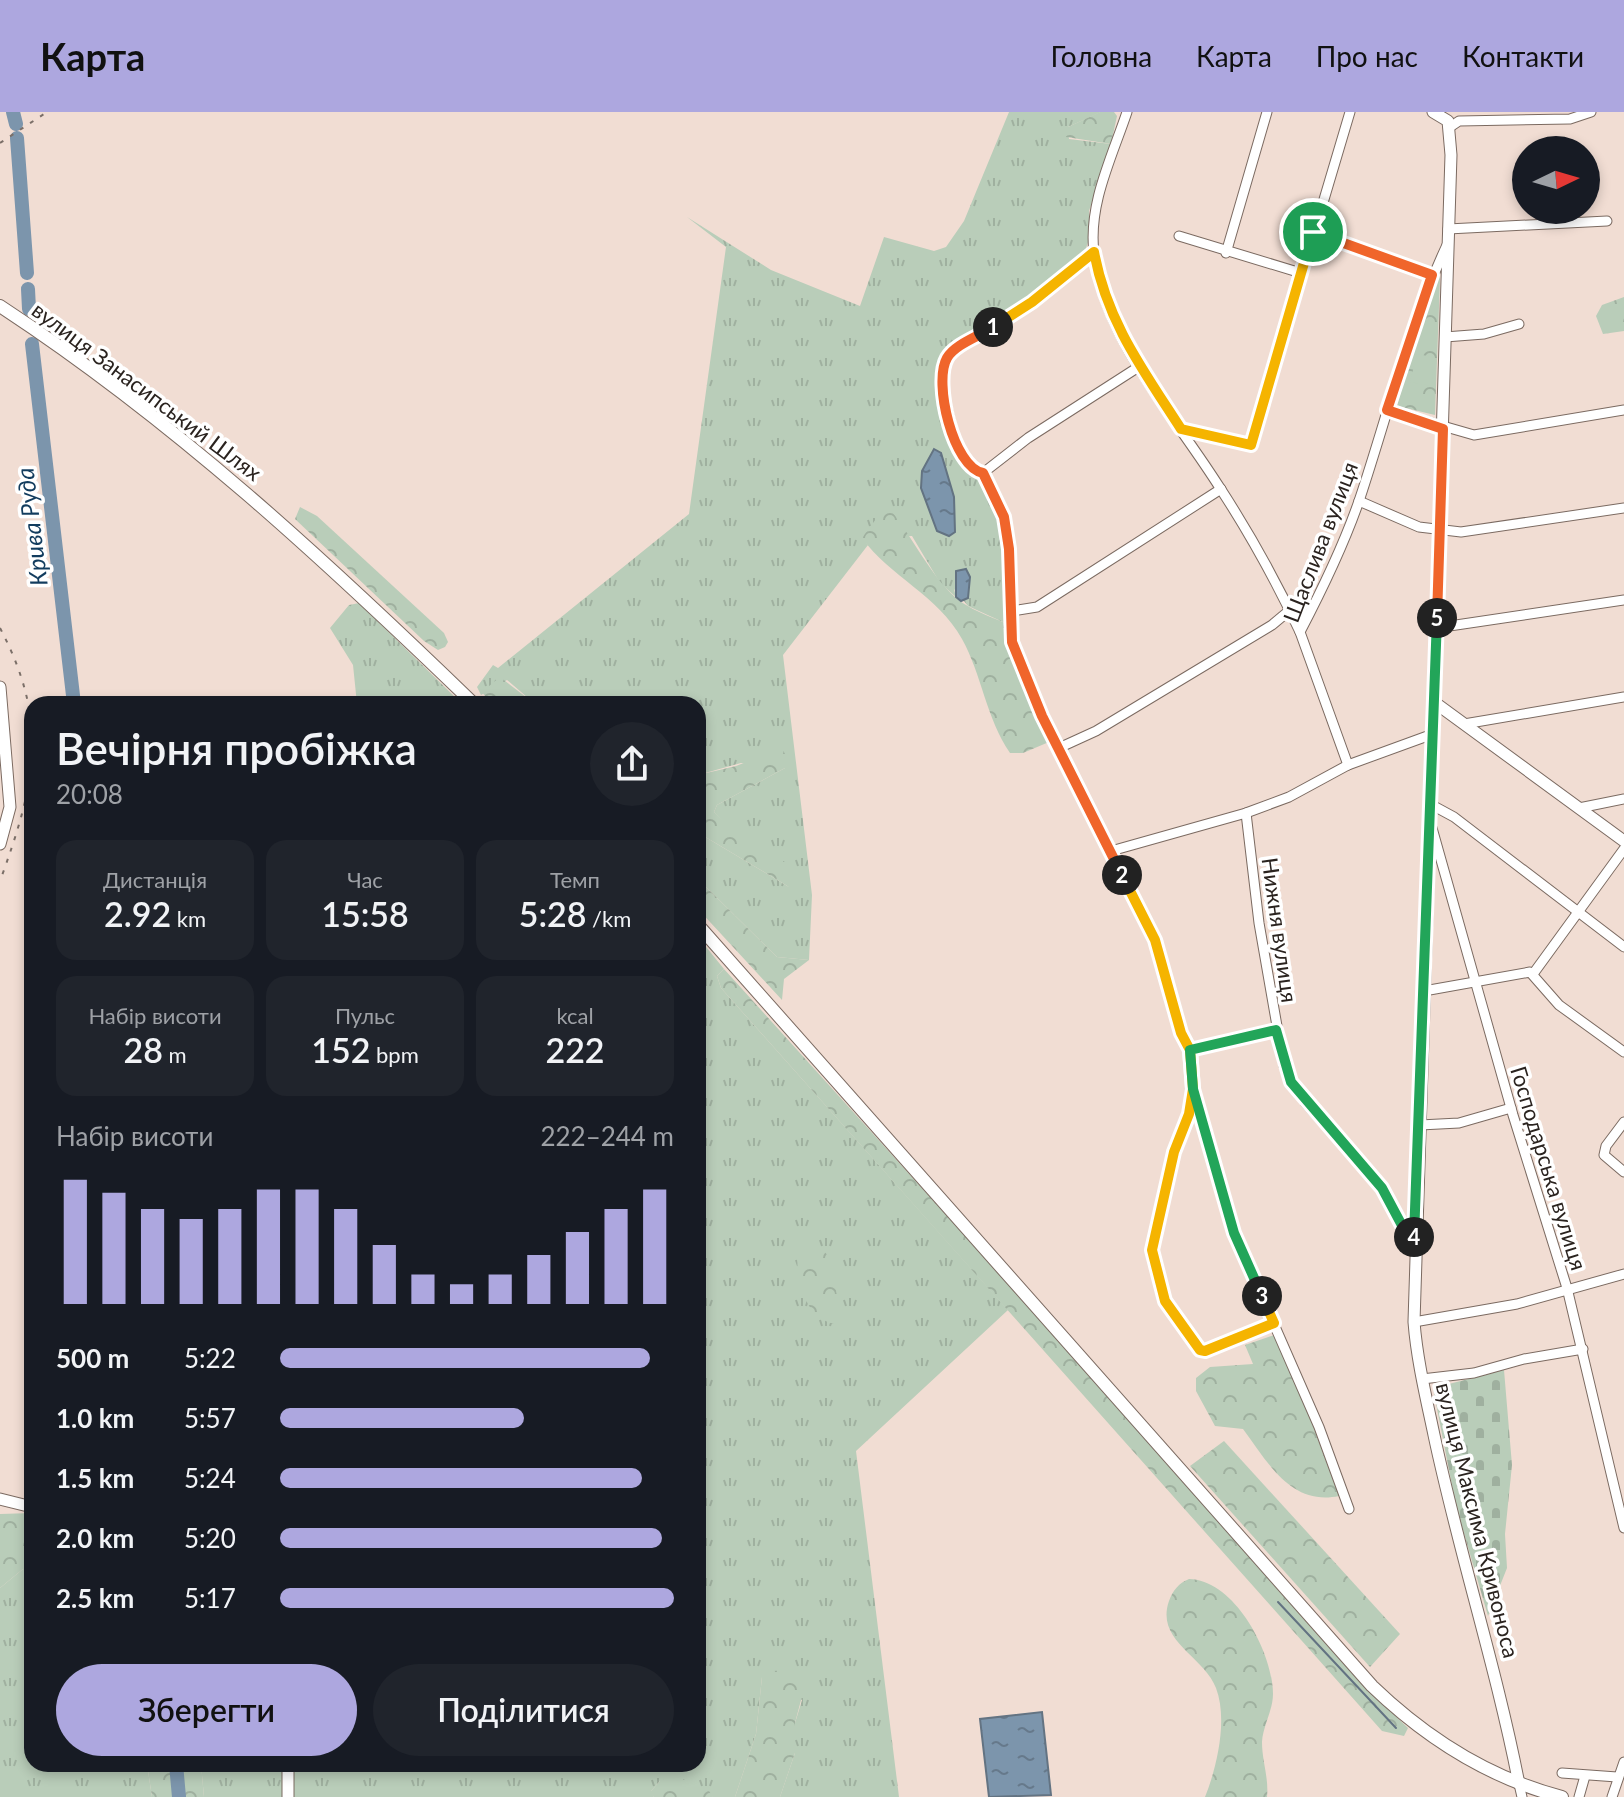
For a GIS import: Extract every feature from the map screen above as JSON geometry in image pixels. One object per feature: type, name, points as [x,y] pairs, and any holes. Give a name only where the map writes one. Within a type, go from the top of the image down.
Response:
[{"type":"main road","name":"вулиця Занасипський Шлях","points":[[0,306],[107,381],[268,509],[466,696]]},
{"type":"main road","points":[[706,934],[1372,1686],[1438,1741],[1521,1790],[1562,1797]]},
{"type":"street","points":[[1127,112],[1097,201],[1094,252],[1106,305],[1140,366],[1221,489],[1300,632]]},
{"type":"street","points":[[1226,253],[1267,112]]},
{"type":"street","points":[[1181,429],[1251,445],[1350,112]]},
{"type":"street","points":[[1433,112],[1445,117],[1450,127],[1459,121],[1570,119],[1591,112]]},
{"type":"street","name":"вулиця Максима Кривоноса","points":[[1451,112],[1414,1322],[1422,1379],[1447,1498],[1489,1650],[1521,1790]]},
{"type":"street","points":[[1448,236],[1607,221]]},
{"type":"street","points":[[1313,232],[1432,275]]},
{"type":"street","points":[[1179,236],[1226,253],[1301,273]]},
{"type":"street","name":"Щаслива вулиця","points":[[1348,765],[1300,632],[1332,570],[1359,501],[1432,275],[1448,236]]},
{"type":"street","points":[[1094,252],[1032,302],[952,351],[942,372],[943,395],[957,449],[972,470],[983,473],[1004,517],[1012,611],[1010,633],[1015,651],[1042,716],[1061,747],[1155,940],[1181,1033],[1190,1050],[1193,1089],[1239,1250],[1274,1323],[1349,1509]]},
{"type":"street","points":[[1445,337],[1484,334],[1519,324]]},
{"type":"street","points":[[983,473],[1028,438],[1140,366]]},
{"type":"street","points":[[1387,410],[1443,429],[1483,435],[1624,410]]},
{"type":"street","points":[[1012,611],[1037,607],[1221,489]]},
{"type":"street","points":[[1359,501],[1419,527],[1461,532],[1624,508]]},
{"type":"street","points":[[1436,628],[1624,600]]},
{"type":"street","points":[[1061,747],[1096,731],[1272,625],[1290,610]]},
{"type":"street","points":[[0,687],[10,807],[0,844]]},
{"type":"street","points":[[1464,724],[1624,697]]},
{"type":"street","points":[[1434,702],[1624,841]]},
{"type":"street","points":[[1111,851],[1246,813],[1289,797],[1348,765],[1433,734]]},
{"type":"street","points":[[1579,808],[1624,799]]},
{"type":"street","points":[[1430,804],[1454,817],[1624,947]]},
{"type":"street","name":"Нижня вулиця","points":[[1246,813],[1276,1030],[1291,1082],[1382,1188],[1414,1248]]},
{"type":"street","name":"Господарська вулиця","points":[[1430,821],[1511,1108],[1567,1288],[1624,1528]]},
{"type":"street","points":[[1533,974],[1624,849]]},
{"type":"street","points":[[1424,991],[1524,972],[1533,974],[1550,997],[1624,1052]]},
{"type":"street","points":[[1190,1050],[1276,1030]]},
{"type":"street","points":[[1193,1089],[1189,1114],[1174,1152],[1154,1229],[1155,1272],[1165,1301],[1200,1350],[1205,1351],[1274,1323]]},
{"type":"street","points":[[1420,1125],[1459,1123],[1511,1108]]},
{"type":"street","points":[[1624,1122],[1604,1155],[1624,1172]]},
{"type":"street","points":[[1414,1322],[1517,1304],[1624,1274]]},
{"type":"street","points":[[1422,1379],[1474,1373],[1524,1359],[1583,1349]]},
{"type":"street","points":[[0,1499],[24,1505]]},
{"type":"street","points":[[1612,1797],[1624,1762]]},
{"type":"street","points":[[288,1772],[288,1797]]},
{"type":"street","points":[[1562,1773],[1617,1777]]},
{"type":"street","points":[[1579,1797],[1585,1776]]},
{"type":"green space","points":[[1009,112],[1101,112],[1068,127],[1069,139],[1111,144],[1089,211],[1090,237],[1085,251],[1051,284],[941,361],[937,376],[958,460],[987,488],[1000,520],[1006,562],[1005,623],[968,606],[954,589],[956,597],[940,583],[912,536],[863,538],[868,545],[783,655],[812,895],[809,960],[777,957],[706,887],[706,837],[789,887],[714,812],[717,805],[785,768],[741,763],[706,773],[706,696],[526,696],[507,680],[481,695],[477,687],[493,665],[498,668],[689,514],[726,247],[687,217],[771,270],[860,306],[884,237],[934,251],[946,247],[964,221]],"holes":[[[935,449],[942,457],[954,497],[937,531],[923,490],[925,474]]]},
{"type":"green space","points":[[1100,112],[1114,112],[1117,116],[1111,144],[1066,137],[1068,127]]},
{"type":"green space","points":[[1440,272],[1435,415],[1397,406],[1417,332]]},
{"type":"green space","points":[[1624,297],[1624,331],[1603,334],[1596,316],[1602,305]]},
{"type":"green space","points":[[1417,354],[1433,357],[1432,386],[1410,382]]},
{"type":"green space","points":[[300,507],[317,516],[444,633],[448,642],[445,647],[438,650],[424,641],[295,519]]},
{"type":"green space","points":[[884,508],[889,508],[938,578],[956,598],[1005,623],[1005,641],[1010,655],[1049,742],[1023,753],[1010,753],[995,725],[969,653],[952,624],[873,552],[862,538]]},
{"type":"green space","points":[[359,603],[454,696],[356,696],[353,665],[330,628],[349,605]]},
{"type":"green space","points":[[500,677],[525,696],[485,696],[482,692]]},
{"type":"green space","points":[[782,748],[787,758],[785,768],[717,805],[714,812],[735,831],[801,872],[804,886],[789,887],[706,837],[706,773],[736,766]]},
{"type":"green space","points":[[706,887],[777,957],[809,960],[784,979],[782,1000],[706,918]]},
{"type":"green space","points":[[706,947],[724,969],[717,976],[721,988],[1008,1310],[856,1451],[899,1797],[780,1797],[795,1753],[795,1723],[802,1700],[762,1677],[756,1734],[735,1797],[713,1797],[660,1781],[651,1791],[654,1797],[204,1797],[202,1772],[706,1772]]},
{"type":"green space","points":[[724,969],[1044,1323],[1361,1683],[1408,1728],[1404,1736],[1382,1731],[721,988],[717,976]]},
{"type":"green space","points":[[804,1241],[818,1243],[831,1260],[841,1320],[834,1324],[814,1312],[802,1292],[797,1257],[798,1246]]},
{"type":"green space","points":[[1274,1335],[1292,1369],[1339,1496],[1307,1495],[1294,1488],[1272,1468],[1243,1429],[1215,1426],[1196,1391],[1196,1378],[1210,1367],[1253,1364],[1245,1345]]},
{"type":"green space","points":[[1504,1370],[1512,1465],[1505,1534],[1507,1568],[1488,1616],[1456,1506],[1433,1388]]},
{"type":"green space","points":[[1224,1441],[1400,1634],[1370,1667],[1190,1466]]},
{"type":"green space","points":[[24,1513],[24,1569],[0,1588],[0,1514]]},
{"type":"green space","points":[[24,1569],[24,1772],[148,1772],[152,1797],[0,1797],[0,1588]]},
{"type":"green space","points":[[1189,1579],[1206,1583],[1236,1605],[1259,1640],[1266,1659],[1273,1694],[1262,1742],[1267,1797],[1205,1797],[1220,1743],[1219,1701],[1210,1677],[1175,1638],[1167,1615],[1172,1593]]},
{"type":"green space","points":[[781,1670],[795,1674],[805,1685],[795,1723],[795,1753],[780,1797],[735,1797],[756,1734],[762,1677],[767,1672]]},
{"type":"green space","points":[[148,1772],[202,1772],[204,1797],[152,1797]]},
{"type":"green space","points":[[674,1775],[709,1791],[713,1797],[654,1797],[650,1792],[660,1781]]},
{"type":"water","points":[[934,449],[941,453],[954,497],[955,532],[949,536],[937,531],[921,488],[922,471]]},
{"type":"water","points":[[966,569],[970,577],[968,598],[961,601],[956,597],[956,571]]},
{"type":"water","points":[[1042,1712],[1051,1795],[989,1797],[980,1719]]},
{"type":"waterway","name":"Крива Руда","points":[[13,112],[16,124]]},
{"type":"waterway","name":"Крива Руда","points":[[17,138],[27,273]]},
{"type":"waterway","points":[[28,289],[29,309]]},
{"type":"waterway","name":"Крива Руда","points":[[32,344],[73,696]]},
{"type":"waterway","points":[[1278,1602],[1396,1728]]},
{"type":"waterway","name":"Крива Руда","points":[[177,1772],[179,1797]]},
{"type":"railway","points":[[0,143],[47,112]]},
{"type":"railway","points":[[0,628],[16,662],[26,696]]},
{"type":"railway","points":[[0,881],[24,805]]},
{"type":"route","points":[[1313,232],[1251,445],[1205,432],[1181,429],[1119,332],[1106,305],[1094,252],[1032,302],[952,351],[942,372],[943,395],[957,449],[972,470],[983,473],[1004,517],[1009,549],[1010,633],[1015,651],[1042,716],[1061,747],[1155,940],[1181,1033],[1190,1050],[1188,1062],[1193,1089],[1189,1114],[1174,1152],[1168,1185],[1154,1229],[1152,1250],[1155,1272],[1165,1301],[1195,1348],[1205,1351],[1274,1323],[1239,1250],[1193,1089],[1188,1062],[1190,1050],[1276,1030],[1291,1082],[1305,1102],[1382,1188],[1414,1248],[1443,429],[1387,410],[1432,275],[1313,232]]}]
